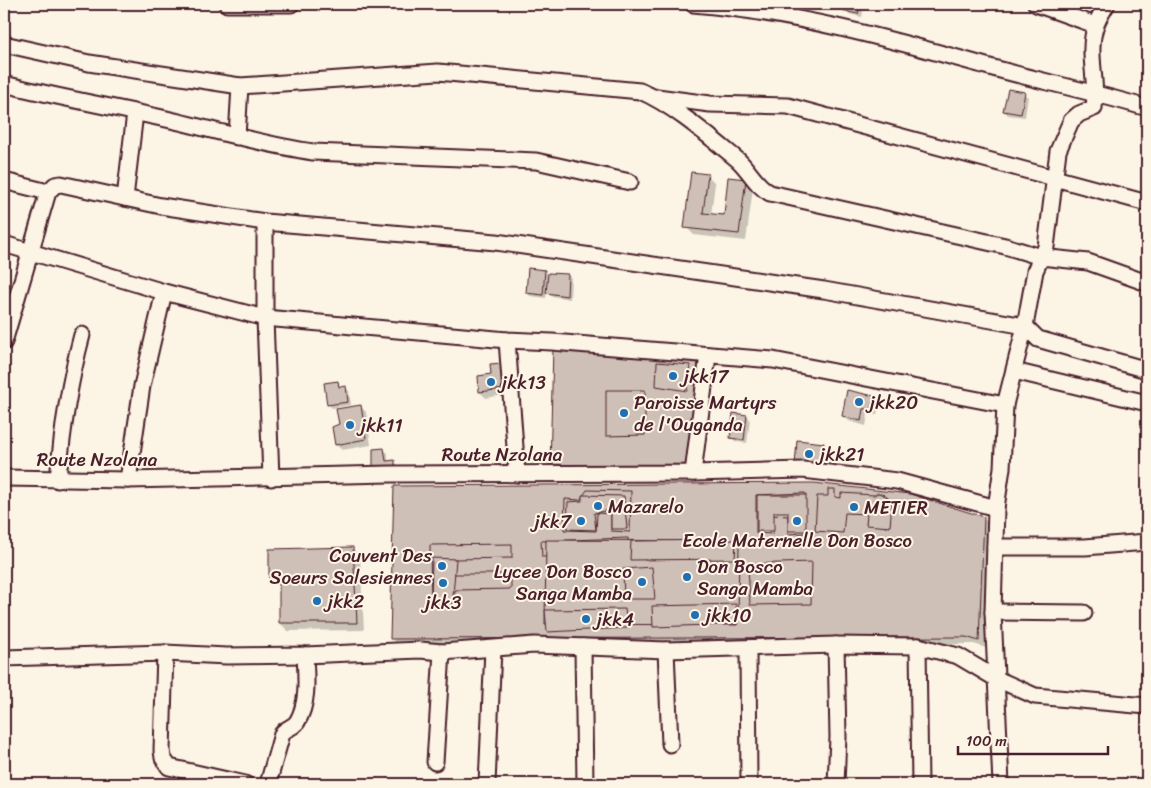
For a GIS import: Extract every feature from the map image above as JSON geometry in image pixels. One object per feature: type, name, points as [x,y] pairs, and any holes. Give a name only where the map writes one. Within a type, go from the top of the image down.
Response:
[{"type":"street","points":[[227,4],[291,4]]},
{"type":"street","points":[[693,4],[723,6],[919,46],[1147,108]]},
{"type":"street","points":[[1036,4],[1096,25]]},
{"type":"street","points":[[1000,784],[993,612],[996,508],[1002,468],[1009,382],[1014,371],[1025,326],[1029,294],[1046,247],[1058,151],[1071,121],[1079,114],[1094,108],[1096,93],[1093,79],[1092,51],[1096,25],[1107,4]]},
{"type":"street","points":[[4,44],[89,62],[240,86],[438,72],[623,88],[640,91],[656,97],[710,104],[788,106],[1147,203]]},
{"type":"street","points":[[4,84],[237,136],[277,147],[313,152],[536,161],[630,182]]},
{"type":"street","points":[[237,136],[240,86]]},
{"type":"street","points":[[656,97],[739,162],[759,186],[770,193],[1005,246],[1041,257],[1088,262],[1147,284]]},
{"type":"street","points":[[124,198],[135,113]]},
{"type":"street","points":[[4,181],[48,192]]},
{"type":"street","points":[[4,342],[48,192],[55,185],[61,184],[124,198],[265,222],[496,242],[824,290],[1025,326],[1038,339],[1147,370]]},
{"type":"street","points":[[265,222],[265,318],[270,478]]},
{"type":"street","points":[[4,244],[164,292],[265,318],[507,340],[781,361],[1006,405]]},
{"type":"street","points":[[128,480],[142,386],[164,292]]},
{"type":"street","points":[[58,480],[62,425],[70,381],[82,335]]},
{"type":"street","points":[[507,340],[517,474]]},
{"type":"street","points":[[693,473],[708,355]]},
{"type":"street","points":[[1014,371],[1147,404]]},
{"type":"street","name":"Route Nzolana","points":[[4,478],[128,480],[390,474],[693,473],[803,470],[897,481],[996,508]]},
{"type":"street","points":[[995,547],[1068,548],[1147,542]]},
{"type":"street","points":[[993,612],[1084,612]]},
{"type":"street","points":[[4,658],[165,653],[227,656],[420,650],[442,652],[494,650],[534,645],[666,650],[836,645],[918,646],[958,656],[997,680],[1035,696],[1147,706]]},
{"type":"street","points":[[836,645],[838,737],[836,784]]},
{"type":"street","points":[[918,646],[920,784]]},
{"type":"street","points":[[584,647],[585,784]]},
{"type":"street","points":[[748,649],[749,784]]},
{"type":"street","points":[[487,784],[494,650]]},
{"type":"street","points":[[666,650],[670,744]]},
{"type":"street","points":[[435,762],[442,652]]},
{"type":"street","points":[[165,653],[162,750],[165,763],[169,767],[245,784]]},
{"type":"street","points":[[268,784],[282,734],[296,723],[305,701],[305,655]]},
{"type":"building","points":[[845,4],[860,4],[858,14],[844,11]]},
{"type":"building","points":[[1008,89],[1025,92],[1021,114],[1003,111]]},
{"type":"building","points":[[691,172],[708,174],[703,213],[724,215],[728,177],[746,179],[739,234],[684,228]]},
{"type":"building","points":[[528,268],[545,270],[543,295],[526,293]]},
{"type":"building","points":[[548,273],[568,274],[567,296],[546,293]]},
{"type":"building","name":"Paroisse Martyrs de l'Ouganda","points":[[553,347],[701,359],[690,470],[550,468]]},
{"type":"building","name":"jkk17","points":[[657,362],[690,365],[687,391],[656,386]]},
{"type":"building","name":"jkk13","points":[[503,363],[504,389],[479,392],[478,376],[491,374],[490,364]]},
{"type":"building","points":[[338,381],[339,387],[346,386],[348,402],[327,405],[324,383]]},
{"type":"building","points":[[606,390],[645,390],[645,435],[606,436]]},
{"type":"building","name":"jkk20","points":[[847,390],[874,396],[871,409],[863,409],[861,421],[842,416]]},
{"type":"building","name":"jkk11","points":[[361,405],[366,439],[335,445],[332,427],[339,424],[336,409]]},
{"type":"building","points":[[733,413],[747,415],[744,440],[730,438]]},
{"type":"building","name":"jkk21","points":[[797,440],[824,443],[818,468],[795,466]]},
{"type":"building","points":[[384,448],[386,461],[395,460],[395,470],[373,470],[373,449]]},
{"type":"building","name":"Don Bosco Sanga Mamba","points":[[814,483],[910,494],[984,517],[979,641],[966,637],[390,639],[394,486]]},
{"type":"building","name":"METIER","points":[[828,489],[835,489],[835,497],[841,498],[841,493],[874,495],[878,493],[884,495],[892,501],[890,527],[866,525],[867,514],[845,513],[843,533],[815,531],[817,496],[828,496]]},
{"type":"building","name":"Mazarelo","points":[[587,490],[631,491],[630,532],[611,531],[611,514],[597,513],[596,531],[564,530],[565,499],[580,500]]},
{"type":"building","name":"Ecole Maternelle Don Bosco","points":[[805,493],[805,533],[788,534],[788,516],[772,515],[773,534],[756,533],[756,495]]},
{"type":"building","name":"Mazarelo","points":[[582,495],[624,496],[627,529],[611,529],[611,510],[594,513],[596,530],[567,529],[568,502],[582,501]]},
{"type":"building","name":"Ecole Maternelle Don Bosco","points":[[757,495],[806,495],[806,531],[788,531],[788,512],[774,512],[774,531],[757,531]]},
{"type":"building","points":[[628,538],[628,555],[542,557],[541,541]]},
{"type":"building","name":"Lycee Don Bosco Sanga Mamba","points":[[546,540],[739,541],[738,625],[545,624]]},
{"type":"building","points":[[736,540],[735,559],[630,560],[631,541]]},
{"type":"building","name":"Couvent Des Soeurs Salesiennes","points":[[512,544],[512,558],[454,559],[454,574],[511,574],[511,589],[455,590],[454,603],[431,603],[430,545]]},
{"type":"building","name":"jkk2","points":[[353,547],[357,623],[279,623],[279,580],[269,578],[269,549]]},
{"type":"building","name":"jkk3","points":[[432,558],[456,559],[452,607],[431,606]]},
{"type":"building","points":[[812,562],[811,604],[750,605],[748,564]]},
{"type":"building","points":[[652,567],[655,599],[624,599],[623,569]]},
{"type":"building","name":"jkk10","points":[[736,604],[737,624],[653,627],[652,606]]},
{"type":"building","name":"jkk4","points":[[625,609],[627,628],[547,632],[545,610]]},
{"type":"place","name":"jkk17","points":[[673,376]]},
{"type":"place","name":"jkk13","points":[[491,382]]},
{"type":"place","name":"jkk20","points":[[859,402]]},
{"type":"place","name":"Paroisse Martyrs de l'Ouganda","points":[[624,413]]},
{"type":"place","name":"jkk11","points":[[350,425]]},
{"type":"place","name":"jkk21","points":[[809,454]]},
{"type":"place","name":"Mazarelo","points":[[598,506]]},
{"type":"place","name":"METIER","points":[[854,507]]},
{"type":"place","name":"jkk7","points":[[581,521]]},
{"type":"place","name":"Ecole Maternelle Don Bosco","points":[[797,521]]},
{"type":"place","name":"Couvent Des Soeurs Salesiennes","points":[[442,566]]},
{"type":"place","name":"Don Bosco Sanga Mamba","points":[[687,577]]},
{"type":"place","name":"Lycee Don Bosco Sanga Mamba","points":[[642,582]]},
{"type":"place","name":"jkk3","points":[[443,583]]},
{"type":"place","name":"jkk2","points":[[317,601]]},
{"type":"place","name":"jkk10","points":[[695,615]]},
{"type":"place","name":"jkk4","points":[[586,619]]}]
